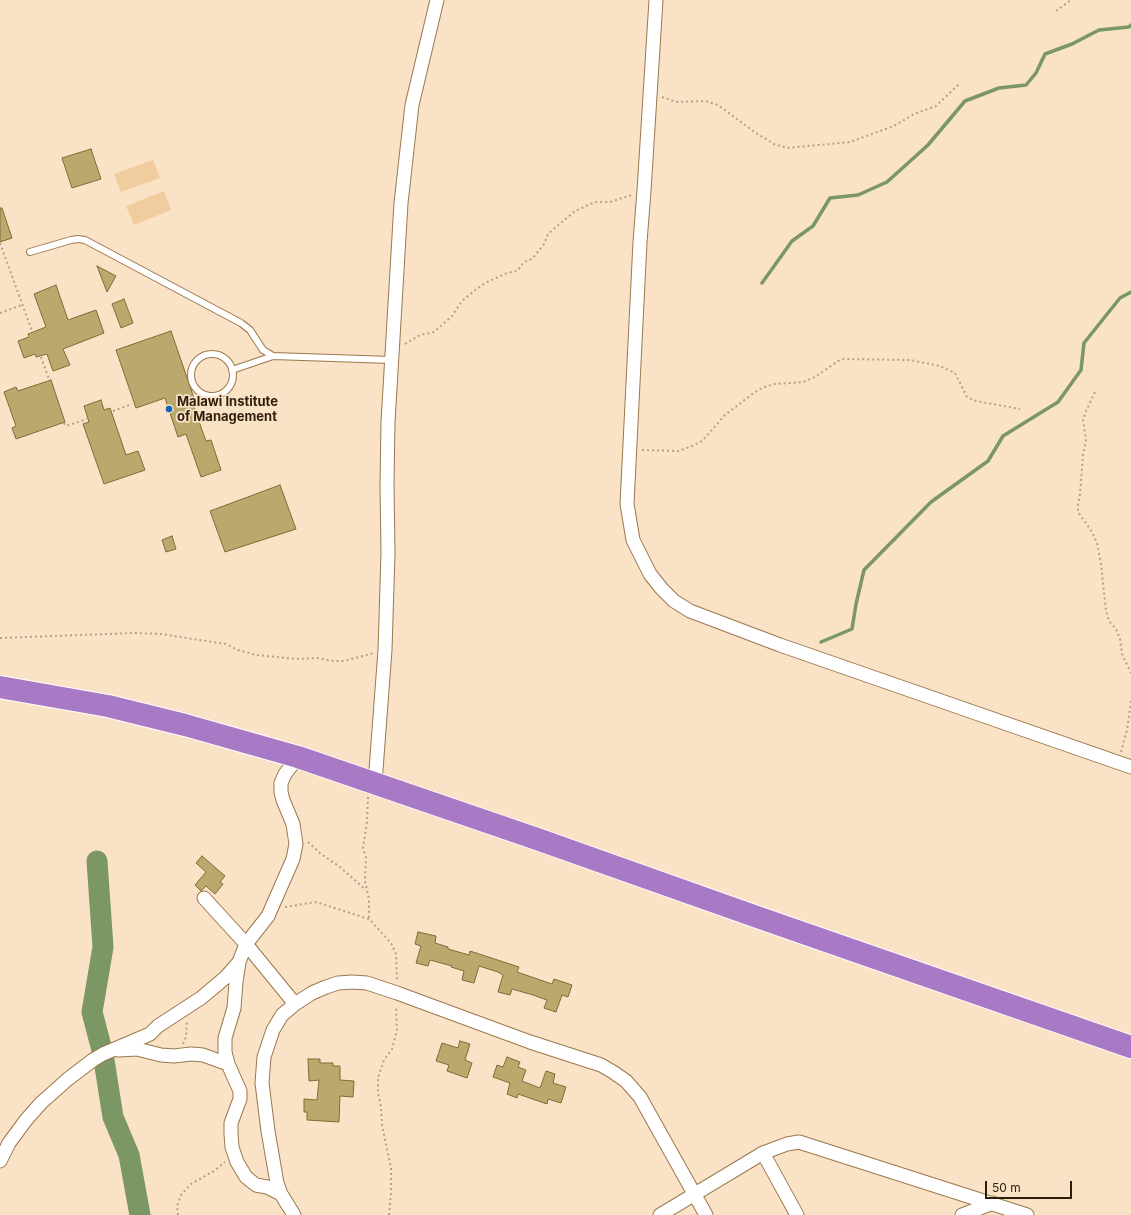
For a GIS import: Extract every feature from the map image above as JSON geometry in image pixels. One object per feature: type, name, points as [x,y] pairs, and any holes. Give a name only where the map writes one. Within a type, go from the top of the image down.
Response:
[{"type":"highway","points":[[0,687],[108,706],[185,725],[371,781],[1131,1047]]},
{"type":"street","points":[[371,781],[385,650],[388,553],[388,422],[401,203],[412,105],[437,0]]},
{"type":"street","points":[[656,0],[640,242],[627,504],[633,540],[650,574],[674,601],[690,610],[780,645],[1131,767]]},
{"type":"street","points":[[281,1194],[267,1187],[256,1185],[246,1177],[237,1162],[232,1147],[230,1134],[231,1123],[240,1099],[240,1091],[228,1064],[225,1052],[225,1038],[234,1008],[239,962],[246,944],[268,916],[293,859],[296,844],[294,824],[283,800],[281,783],[285,774],[298,758]]},
{"type":"street","points":[[204,898],[246,944],[295,1004]]},
{"type":"street","points":[[0,1161],[9,1143],[41,1103],[68,1079],[93,1060],[127,1042],[150,1034],[158,1026],[188,1008],[226,976],[239,962]]},
{"type":"street","points":[[294,1215],[281,1194],[277,1182],[268,1131],[262,1083],[264,1057],[273,1030],[282,1016],[295,1004],[312,993],[338,983],[352,982],[367,983],[397,993],[530,1042],[600,1065],[613,1072],[626,1081],[640,1097],[706,1215]]},
{"type":"street","points":[[104,1054],[120,1050],[137,1049],[161,1055],[203,1055],[228,1064]]},
{"type":"street","points":[[660,1215],[763,1153],[793,1142],[805,1143],[1027,1215]]},
{"type":"street","points":[[763,1153],[797,1215]]},
{"type":"street","points":[[962,1215],[993,1203]]},
{"type":"lane","points":[[30,252],[71,240],[85,240],[241,322],[250,330],[263,350],[273,356]]},
{"type":"lane","points":[[214,354],[226,360],[232,370],[233,378],[231,385],[221,394],[214,396],[207,396],[200,392],[192,381],[193,368],[196,362],[207,355],[214,354]]},
{"type":"lane","points":[[232,370],[273,356],[392,360]]},
{"type":"path","points":[[1056,11],[1071,0]]},
{"type":"path","points":[[649,93],[676,102],[705,101],[718,105],[756,133],[774,144],[787,148],[850,142],[894,126],[914,114],[936,106],[959,84]]},
{"type":"path","points":[[393,347],[403,345],[420,335],[434,332],[452,316],[462,301],[474,291],[485,283],[502,275],[517,271],[524,262],[532,259],[544,244],[548,234],[576,211],[595,202],[610,202],[644,190]]},
{"type":"path","points":[[0,243],[32,331]]},
{"type":"path","points":[[0,313],[22,305]]},
{"type":"path","points":[[41,357],[49,379]]},
{"type":"path","points":[[629,450],[678,451],[690,447],[702,441],[725,415],[755,392],[764,387],[776,384],[803,382],[815,377],[838,361],[844,359],[910,360],[940,366],[955,373],[967,397],[976,401],[1020,409]]},
{"type":"path","points":[[1095,392],[1083,420],[1086,440],[1083,455],[1078,512],[1092,532],[1097,543],[1101,564],[1106,611],[1109,621],[1116,629],[1120,639],[1122,654],[1131,673]]},
{"type":"path","points":[[113,411],[132,404]]},
{"type":"path","points":[[64,423],[66,426],[87,419]]},
{"type":"path","points":[[0,638],[134,633],[161,634],[226,644],[238,650],[256,655],[296,659],[317,658],[333,661],[344,661],[385,650]]},
{"type":"path","points":[[1118,762],[1127,730],[1131,701]]},
{"type":"path","points":[[369,918],[365,881],[366,858],[363,848],[368,817],[371,781]]},
{"type":"path","points":[[294,824],[310,844],[321,854],[340,867],[366,890]]},
{"type":"path","points":[[268,916],[284,908],[316,902],[369,918],[391,943],[396,954],[397,1030],[392,1049],[384,1060],[378,1078],[378,1093],[381,1107],[382,1125],[391,1168],[389,1215]]},
{"type":"path","points":[[174,1056],[181,1048],[186,1036],[188,1008]]},
{"type":"path","points":[[178,1215],[177,1206],[181,1195],[191,1184],[214,1171],[226,1161],[232,1147]]},
{"type":"shaded area","points":[[153,160],[160,178],[121,192],[114,174]]},
{"type":"shaded area","points":[[164,191],[171,210],[134,225],[126,206]]},
{"type":"building","points":[[91,149],[101,179],[72,188],[62,158]]},
{"type":"building","points":[[0,208],[2,208],[12,238],[0,242]]},
{"type":"building","points":[[97,266],[116,276],[107,292]]},
{"type":"building","points":[[56,285],[68,320],[96,310],[104,333],[63,349],[70,365],[53,371],[47,354],[36,357],[35,354],[24,358],[18,341],[29,337],[28,334],[46,327],[34,294]]},
{"type":"building","points":[[124,299],[133,323],[121,328],[112,304]]},
{"type":"building","points":[[171,331],[196,404],[193,405],[206,441],[211,440],[221,470],[201,477],[186,434],[178,437],[165,398],[136,408],[116,350]]},
{"type":"building","points":[[51,380],[65,422],[16,439],[12,428],[16,426],[4,392],[16,387],[18,391]]},
{"type":"building","points":[[101,400],[104,410],[110,408],[126,455],[138,451],[145,470],[104,484],[83,424],[89,422],[84,406]]},
{"type":"building","points":[[280,485],[296,529],[225,552],[210,511]]},
{"type":"building","points":[[172,536],[176,549],[166,552],[162,540]]},
{"type":"building","points":[[202,856],[225,876],[220,882],[223,884],[215,894],[206,886],[201,891],[195,885],[206,872],[196,863]]},
{"type":"building","points":[[418,932],[436,936],[435,943],[448,947],[448,949],[469,955],[470,951],[519,967],[517,972],[552,984],[554,979],[572,985],[568,997],[562,995],[556,1012],[544,1008],[547,1000],[533,995],[512,989],[510,995],[498,992],[503,975],[498,972],[479,966],[474,983],[462,980],[464,971],[451,967],[452,966],[430,960],[428,966],[416,963],[421,946],[415,944]]},
{"type":"building","points":[[460,1041],[470,1044],[465,1060],[472,1063],[467,1078],[447,1071],[449,1065],[436,1061],[442,1043],[458,1048]]},
{"type":"building","points":[[507,1057],[520,1062],[518,1067],[526,1070],[522,1081],[540,1088],[546,1071],[555,1074],[553,1083],[566,1087],[561,1103],[548,1099],[547,1104],[518,1094],[517,1098],[507,1094],[510,1083],[493,1077],[497,1065],[503,1067]]},
{"type":"building","points":[[308,1059],[320,1059],[320,1063],[333,1063],[333,1066],[340,1066],[340,1080],[354,1081],[353,1097],[340,1096],[339,1122],[307,1120],[307,1112],[304,1112],[304,1099],[317,1100],[319,1080],[309,1081]]},
{"type":"waterway","points":[[762,283],[792,241],[813,226],[830,198],[858,195],[887,182],[928,145],[965,101],[999,88],[1026,85],[1036,73],[1045,54],[1072,44],[1099,30],[1129,27],[1131,25]]},
{"type":"waterway","points":[[821,642],[852,629],[864,570],[931,502],[988,461],[1003,436],[1058,402],[1081,370],[1084,343],[1120,298],[1131,292]]},
{"type":"waterway","points":[[97,861],[103,947],[92,1012],[103,1054],[113,1117],[129,1155],[140,1215]]},
{"type":"place","name":"Malawi Institute of Management","points":[[169,409]]}]
